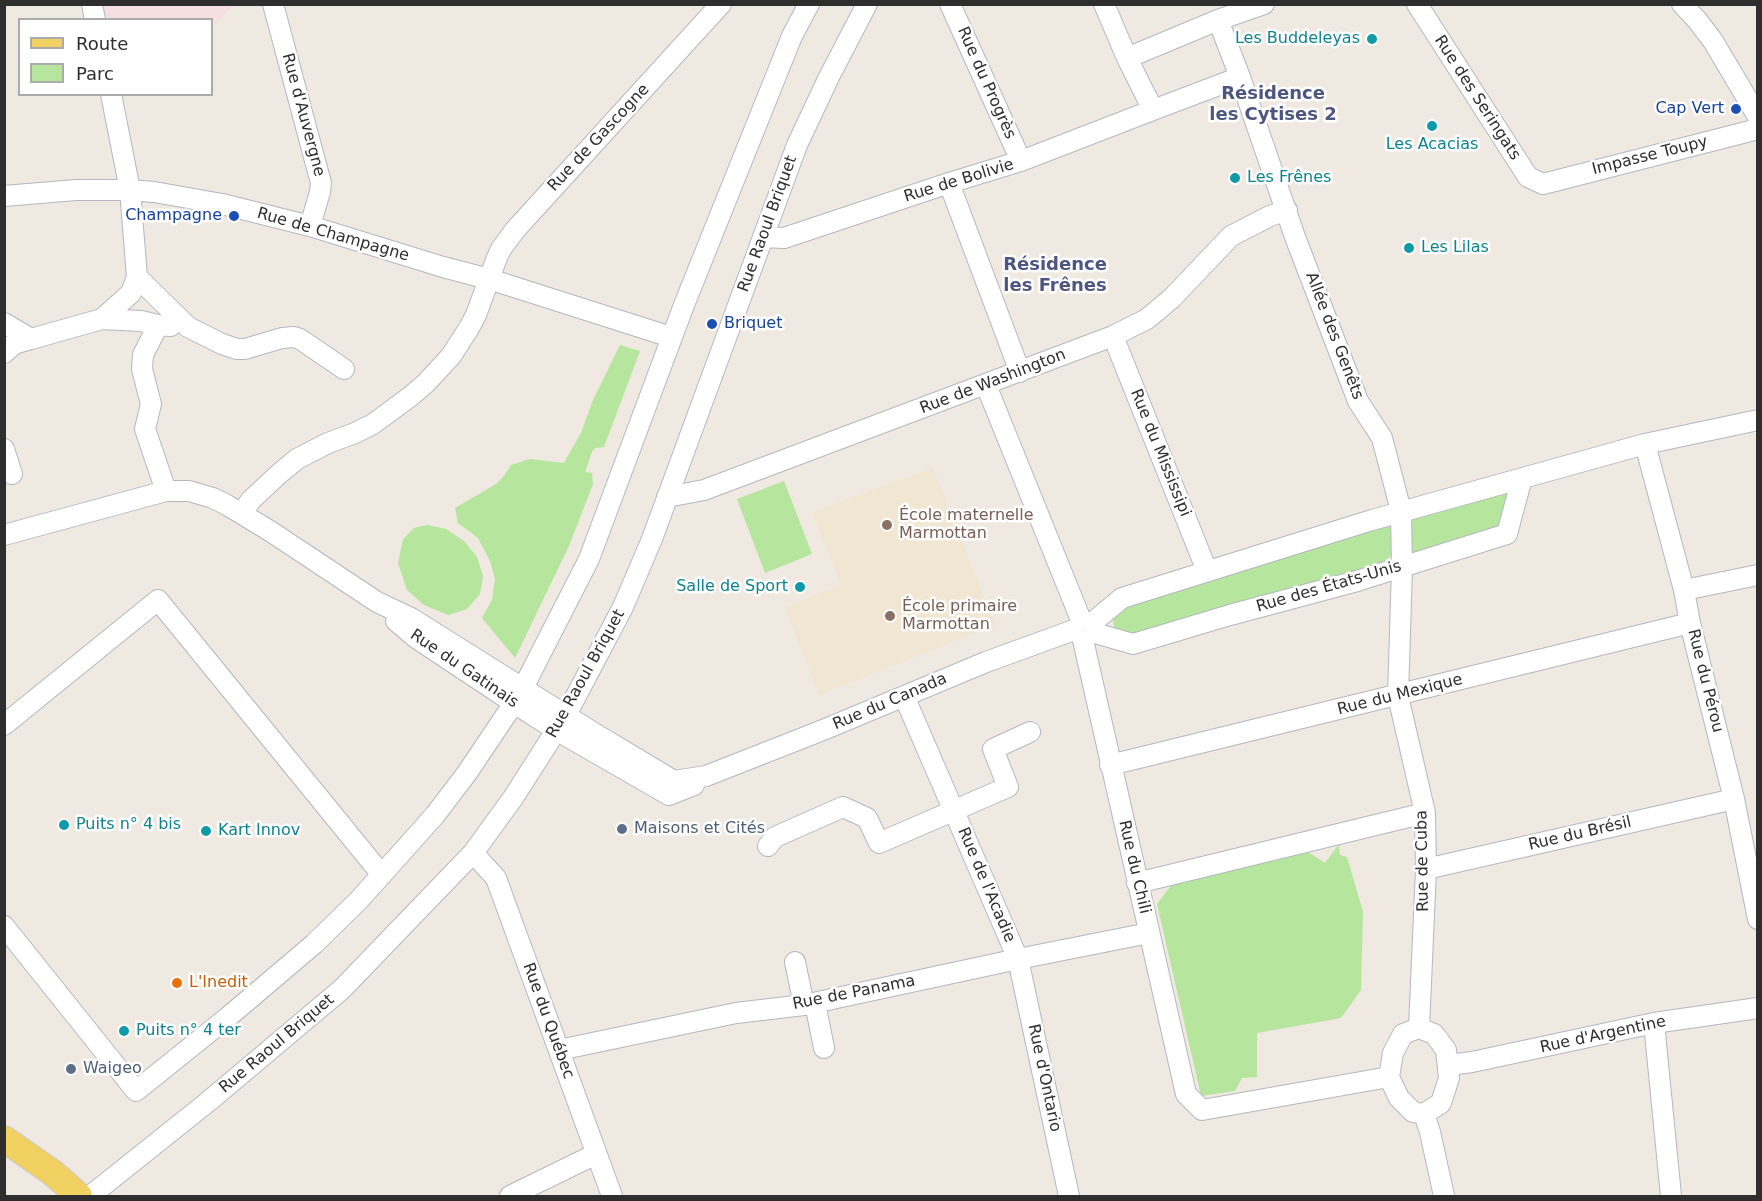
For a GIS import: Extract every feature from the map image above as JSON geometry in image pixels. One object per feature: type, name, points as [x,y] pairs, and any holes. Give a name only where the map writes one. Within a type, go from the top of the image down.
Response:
[{"type":"main road","points":[[4,1139],[53,1173],[80,1197]]},
{"type":"street","name":"Rue d'Auvergne","points":[[273,4],[321,183],[310,226]]},
{"type":"street","name":"Rue de Gascogne","points":[[242,513],[251,500],[297,459],[328,443],[364,429],[426,383],[451,356],[469,328],[501,249],[514,230],[721,4]]},
{"type":"street","points":[[4,926],[136,1091],[314,944],[359,900],[435,815],[467,773],[518,696],[589,559],[662,334],[792,36],[809,4]]},
{"type":"street","name":"Rue Raoul Briquet","points":[[90,1197],[342,989],[473,853],[513,798],[561,723],[623,607],[667,497],[797,145],[867,4]]},
{"type":"street","name":"Rue du Progrès","points":[[950,4],[1021,161]]},
{"type":"street","points":[[1104,4],[1153,110]]},
{"type":"street","points":[[1127,58],[1218,20],[1264,4]]},
{"type":"street","name":"Rue des Seringats","points":[[1417,4],[1528,177],[1543,184]]},
{"type":"street","points":[[1682,4],[1713,41],[1758,117]]},
{"type":"street","name":"Allée des Genêts","points":[[1218,20],[1295,237],[1358,402],[1382,438],[1401,511],[1402,568],[1398,696]]},
{"type":"street","name":"Rue de Bolivie","points":[[763,237],[783,238],[1021,161],[1240,77]]},
{"type":"street","points":[[102,319],[131,293],[137,277],[130,190],[111,96]]},
{"type":"street","name":"Impasse Toupy","points":[[1543,184],[1758,129]]},
{"type":"street","points":[[949,183],[1020,372]]},
{"type":"street","name":"Rue de Champagne","points":[[4,196],[76,190],[130,190],[222,204],[310,226],[489,279],[662,334]]},
{"type":"street","name":"Rue de Washington","points":[[667,497],[704,490],[1113,336],[1148,319],[1172,298],[1231,236],[1287,210]]},
{"type":"street","points":[[137,277],[188,327],[222,344],[237,349],[294,337],[344,369]]},
{"type":"street","points":[[4,353],[14,344],[102,319],[188,327]]},
{"type":"street","points":[[4,323],[31,339]]},
{"type":"street","points":[[158,325],[143,355],[142,369],[151,404],[145,429],[166,491]]},
{"type":"street","name":"Rue du Mississipi","points":[[1113,336],[1207,571]]},
{"type":"street","name":"Rue du Chili","points":[[986,385],[1085,629],[1110,765],[1186,1094],[1202,1110],[1389,1077]]},
{"type":"street","points":[[1085,629],[1122,598],[1207,571],[1401,511],[1646,444],[1758,420]]},
{"type":"street","name":"Rue du Pérou","points":[[1646,444],[1734,799],[1758,920]]},
{"type":"street","points":[[4,449],[12,474]]},
{"type":"street","name":"Rue des États-Unis","points":[[1085,629],[1132,644],[1402,568],[1507,534],[1522,478]]},
{"type":"street","name":"Rue du Gatinais","points":[[4,536],[166,491],[189,491],[202,494],[242,513],[377,602],[416,638],[561,723]]},
{"type":"street","points":[[1684,590],[1758,575]]},
{"type":"street","points":[[4,725],[158,600],[382,875]]},
{"type":"street","name":"Rue du Mexique","points":[[1110,765],[1690,623]]},
{"type":"street","name":"Rue du Canada","points":[[561,723],[669,795],[693,786],[706,776],[986,662],[1085,629]]},
{"type":"street","name":"Rue de l'Acadie","points":[[904,696],[1018,958]]},
{"type":"street","name":"Rue de Cuba","points":[[1398,696],[1425,813],[1419,1028]]},
{"type":"street","name":"Rue de l'Acadie","points":[[768,846],[776,837],[843,807],[867,818],[879,843],[1008,787],[993,749],[1030,732]]},
{"type":"street","name":"Rue du Brésil","points":[[1425,869],[1734,799]]},
{"type":"street","points":[[1137,883],[1425,813]]},
{"type":"street","name":"Rue du Québec","points":[[473,853],[496,878],[612,1197]]},
{"type":"street","name":"Rue de Panama","points":[[559,1050],[736,1013],[810,1004],[1018,958],[1149,933]]},
{"type":"street","name":"Rue d'Ontario","points":[[1018,958],[1070,1197]]},
{"type":"street","points":[[795,962],[824,1047]]},
{"type":"street","name":"Rue d'Argentine","points":[[1449,1065],[1653,1023],[1758,1008]]},
{"type":"street","points":[[1653,1023],[1671,1197]]},
{"type":"street","points":[[1419,1028],[1434,1034],[1446,1050],[1449,1065],[1449,1078],[1441,1103],[1424,1114],[1413,1112],[1399,1098],[1389,1077],[1393,1053],[1403,1034],[1419,1028]]},
{"type":"street","points":[[1424,1114],[1444,1197]]},
{"type":"street","points":[[510,1197],[599,1162]]},
{"type":"shaded area","points":[[103,4],[233,5],[213,27],[213,18],[106,18]]},
{"type":"shaded area","name":"École primaire Marmottan","points":[[933,468],[995,625],[819,695],[785,607],[841,585],[812,512]]},
{"type":"green space","points":[[620,345],[640,351],[604,447],[595,448],[592,452],[585,472],[592,473],[593,484],[569,546],[515,658],[482,618],[492,600],[495,579],[490,561],[478,538],[458,523],[455,508],[496,484],[511,465],[530,459],[564,463],[581,433],[593,400]]},
{"type":"green space","points":[[784,481],[812,554],[765,573],[737,499]]},
{"type":"green space","points":[[1501,487],[1511,492],[1508,521],[1495,533],[1414,554],[1406,550],[1409,511]]},
{"type":"green space","points":[[1392,524],[1392,554],[1385,563],[1122,637],[1116,635],[1111,611]]},
{"type":"green space","points":[[427,525],[446,529],[464,541],[477,557],[483,576],[480,594],[467,609],[448,615],[424,605],[407,590],[398,563],[403,539],[414,528]]},
{"type":"green space","points":[[1339,844],[1340,855],[1347,857],[1363,912],[1361,990],[1341,1018],[1257,1033],[1257,1077],[1242,1078],[1235,1091],[1201,1096],[1157,904],[1173,883],[1308,852],[1325,863]]},
{"type":"place","name":"Les Buddeleyas","points":[[1372,39]]},
{"type":"place","name":"Cap Vert","points":[[1736,109]]},
{"type":"place","name":"Les Acacias","points":[[1432,126]]},
{"type":"place","name":"Les Frênes","points":[[1235,178]]},
{"type":"place","name":"Champagne","points":[[234,216]]},
{"type":"place","name":"Les Lilas","points":[[1409,248]]},
{"type":"place","name":"Briquet","points":[[712,324]]},
{"type":"place","name":"École maternelle Marmottan","points":[[887,525]]},
{"type":"place","name":"Salle de Sport","points":[[800,587]]},
{"type":"place","name":"École primaire Marmottan","points":[[890,616]]},
{"type":"place","name":"Puits n° 4 bis","points":[[64,825]]},
{"type":"place","name":"Maisons et Cités","points":[[622,829]]},
{"type":"place","name":"Kart Innov","points":[[206,831]]},
{"type":"place","name":"L'Inedit","points":[[177,983]]},
{"type":"place","name":"Puits n° 4 ter","points":[[124,1031]]},
{"type":"place","name":"Waigeo","points":[[71,1069]]},
{"type":"district","name":"Résidence les Cytises 2","points":[[1273,104]]},
{"type":"district","name":"Résidence les Frênes","points":[[1055,275]]}]
